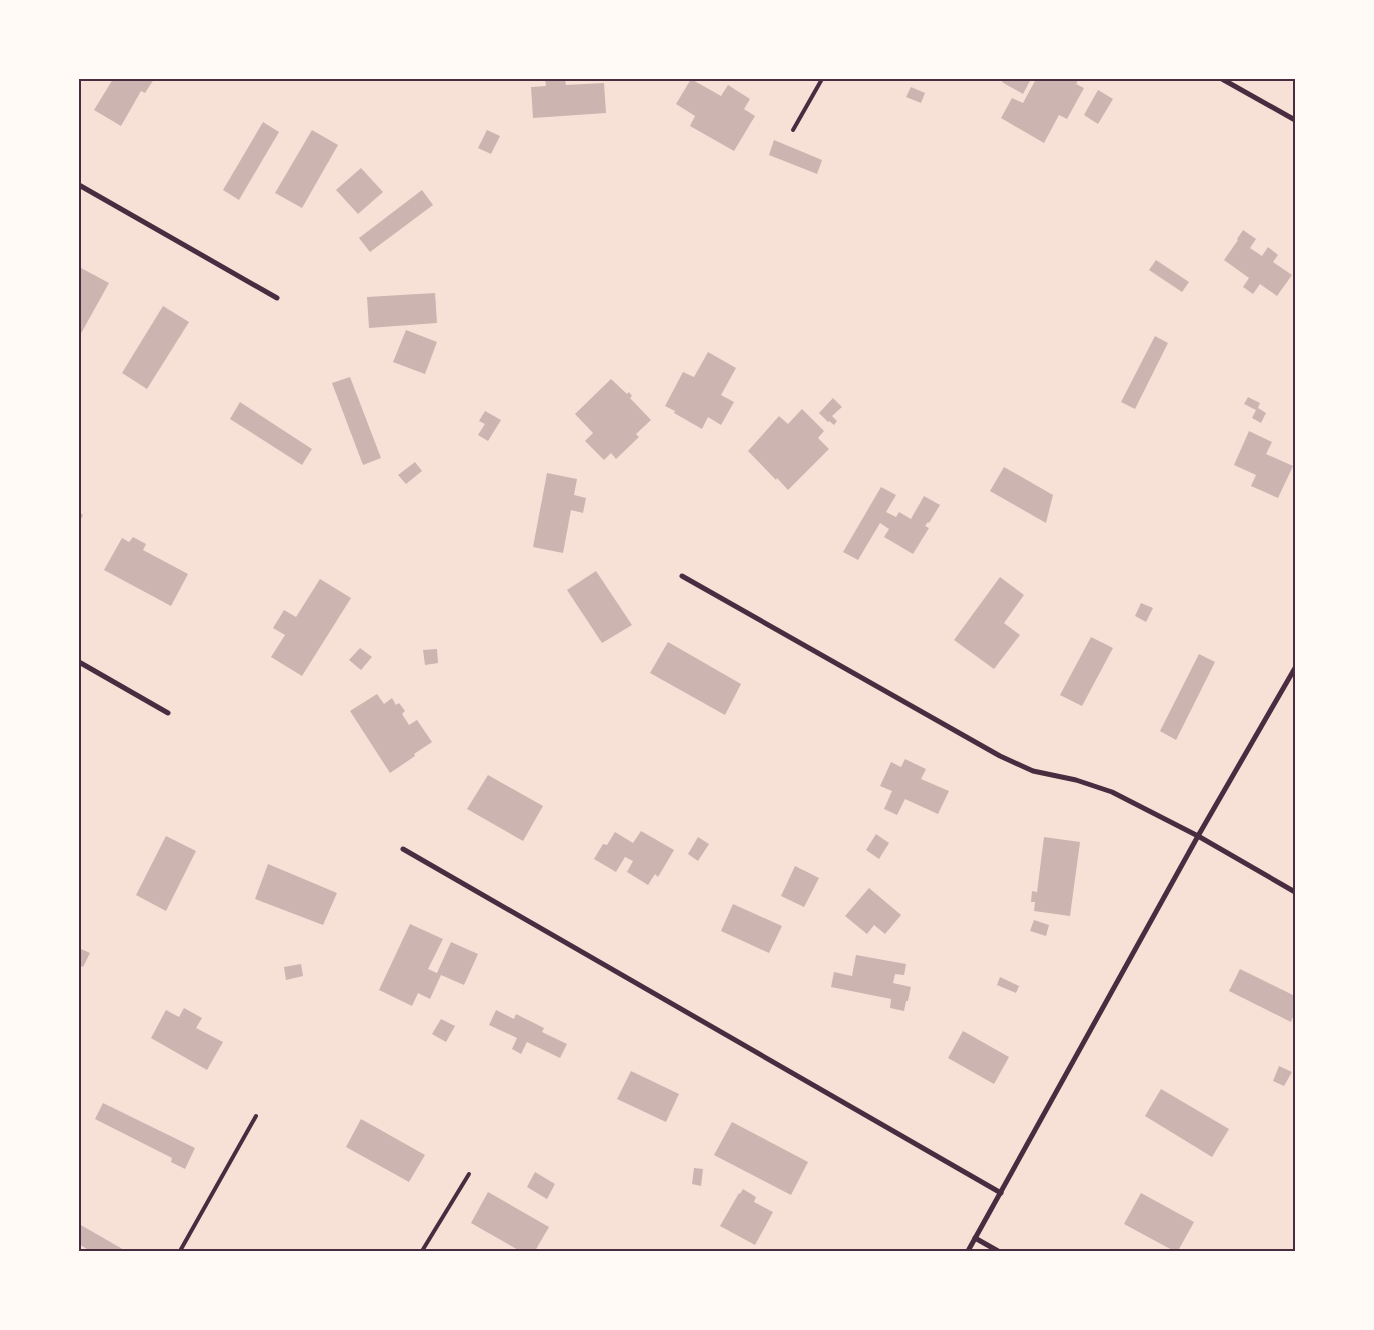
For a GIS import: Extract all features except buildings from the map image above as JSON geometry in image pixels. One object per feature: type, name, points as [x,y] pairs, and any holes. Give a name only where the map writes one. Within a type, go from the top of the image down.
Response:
[{"type":"street","points":[[1222,79],[1295,120]]},
{"type":"street","points":[[79,185],[277,298]]},
{"type":"street","points":[[682,576],[1000,756],[1033,771],[1076,780],[1112,792],[1198,836],[1295,892]]},
{"type":"street","points":[[79,662],[168,713]]},
{"type":"street","points":[[968,1251],[1198,836],[1295,668]]},
{"type":"street","points":[[403,849],[1001,1193]]},
{"type":"street","points":[[975,1238],[998,1251]]},
{"type":"lane","points":[[793,130],[822,79]]},
{"type":"lane","points":[[180,1251],[256,1116]]},
{"type":"lane","points":[[422,1251],[469,1174]]}]
